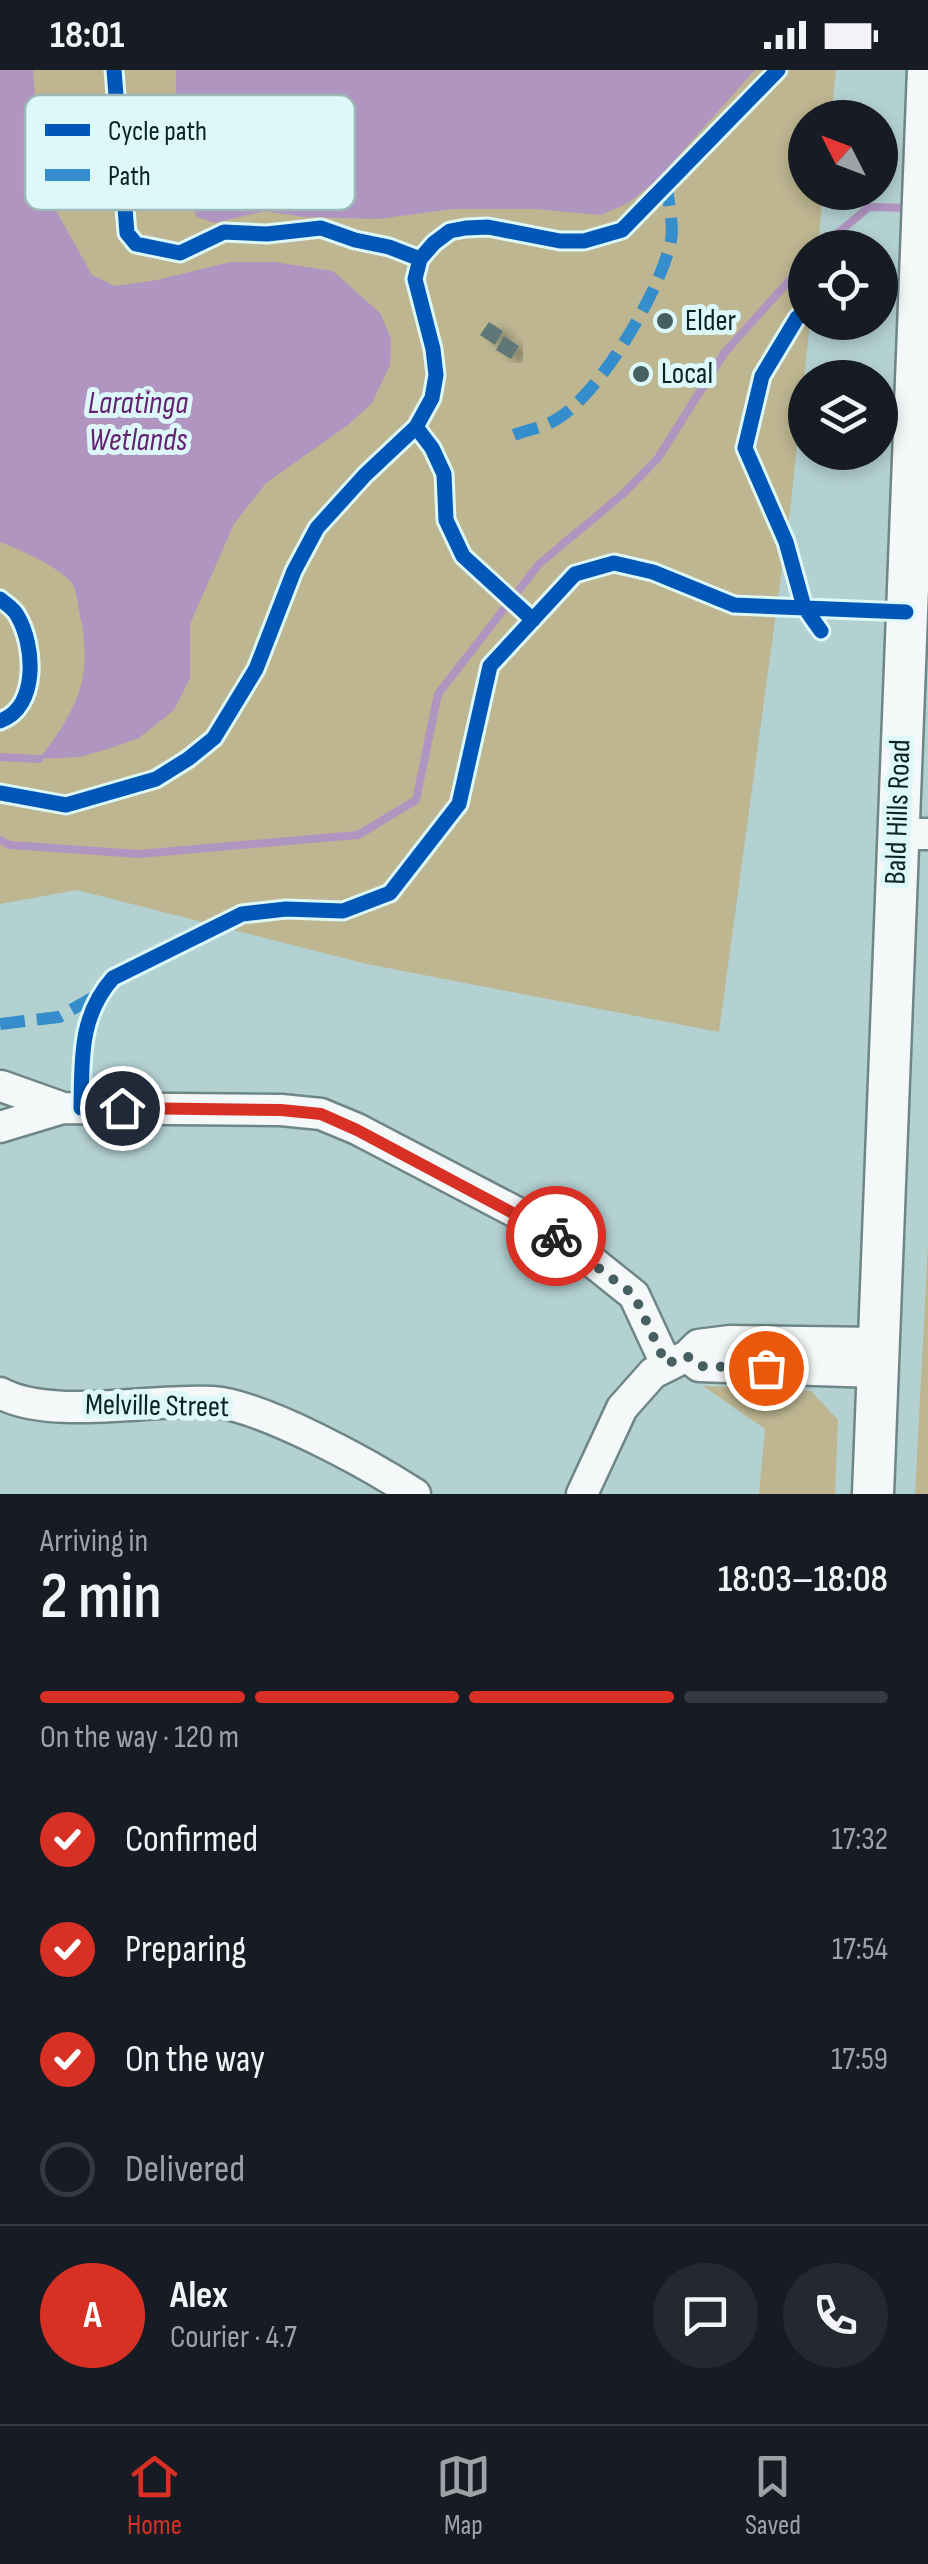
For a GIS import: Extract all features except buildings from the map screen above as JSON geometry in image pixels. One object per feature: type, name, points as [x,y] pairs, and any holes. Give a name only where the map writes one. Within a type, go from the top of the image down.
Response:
[{"type":"main road","name":"Bald Hills Road","points":[[873,1494],[878,1358],[912,834],[918,285],[928,70]]},
{"type":"street","points":[[0,1086],[63,1108]]},
{"type":"street","points":[[0,1086],[8,1106],[0,1126]]},
{"type":"street","points":[[0,1126],[63,1108],[281,1110],[321,1114],[530,1220],[579,1251],[634,1295],[677,1360],[698,1366],[878,1358]]},
{"type":"street","points":[[582,1494],[622,1408],[652,1373],[677,1360]]},
{"type":"street","name":"Melville Street","points":[[0,1393],[30,1405],[214,1402],[248,1409],[387,1476],[414,1494]]},
{"type":"shaded area","name":"Laratinga Wetlands","points":[[0,70],[836,70],[833,100],[788,100],[788,210],[821,210],[820,230],[788,230],[788,340],[808,340],[806,360],[788,360],[788,470],[794,470],[719,1032],[367,964],[77,890],[0,904]]},
{"type":"shaded area","points":[[928,1245],[928,1494],[915,1494]]},
{"type":"shaded area","points":[[703,1386],[811,1391],[838,1420],[835,1494],[759,1494],[765,1429]]},
{"type":"water","name":"Laratinga Wetlands","points":[[0,70],[33,70],[35,95],[25,95],[25,210],[56,210],[92,275],[115,286],[230,262],[274,262],[333,271],[381,314],[391,339],[390,365],[372,403],[348,425],[266,483],[234,524],[190,624],[190,678],[174,710],[139,738],[79,757],[39,759],[79,693],[84,638],[74,588],[67,579],[29,554],[0,542]]},
{"type":"water","points":[[176,70],[755,70],[656,181],[628,203],[601,215],[535,209],[453,209],[378,219],[304,217],[264,211],[214,223],[197,217],[194,210],[355,210],[355,95],[176,95]]},
{"type":"waterway","points":[[842,230],[869,207],[911,208]]},
{"type":"waterway","points":[[0,840],[10,845],[139,854],[358,835],[416,800],[438,694],[539,564],[623,494],[658,458],[725,352],[788,282]]},
{"type":"waterway","points":[[0,757],[39,759]]},
{"type":"marked path","points":[[514,435],[552,422],[574,406],[627,338],[655,285],[671,240],[667,186]]},
{"type":"marked path","points":[[0,1024],[59,1017],[97,995]]},
{"type":"cycle path","points":[[114,70],[116,95]]},
{"type":"cycle path","points":[[0,793],[66,805],[156,779],[214,738],[256,669],[294,571],[317,528],[416,427],[432,398],[436,375],[433,349],[415,279],[420,259],[434,243],[450,231],[466,228],[488,227],[560,241],[584,241],[622,230],[778,70]]},
{"type":"cycle path","points":[[125,210],[127,233],[136,244],[180,253],[224,232],[267,234],[321,228],[420,259]]},
{"type":"cycle path","points":[[788,333],[762,376],[745,448],[786,542],[804,607],[821,631]]},
{"type":"cycle path","points":[[416,427],[444,474],[446,520],[463,556],[533,620]]},
{"type":"cycle path","points":[[81,1108],[88,1023],[113,978],[242,914],[286,909],[343,911],[390,893],[459,804],[490,666],[575,574],[614,563],[653,572],[734,605],[906,612]]},
{"type":"cycle path","points":[[0,599],[16,613],[30,658],[22,703],[0,721]]},
{"type":"way so far","points":[[556,1236],[634,1295],[666,1364],[687,1356],[698,1366],[766,1368]]},
{"type":"place","name":"Elder","points":[[665,321]]},
{"type":"place","name":"Local","points":[[641,374]]},
{"type":"route","points":[[122,1108],[321,1114],[556,1236]]}]
